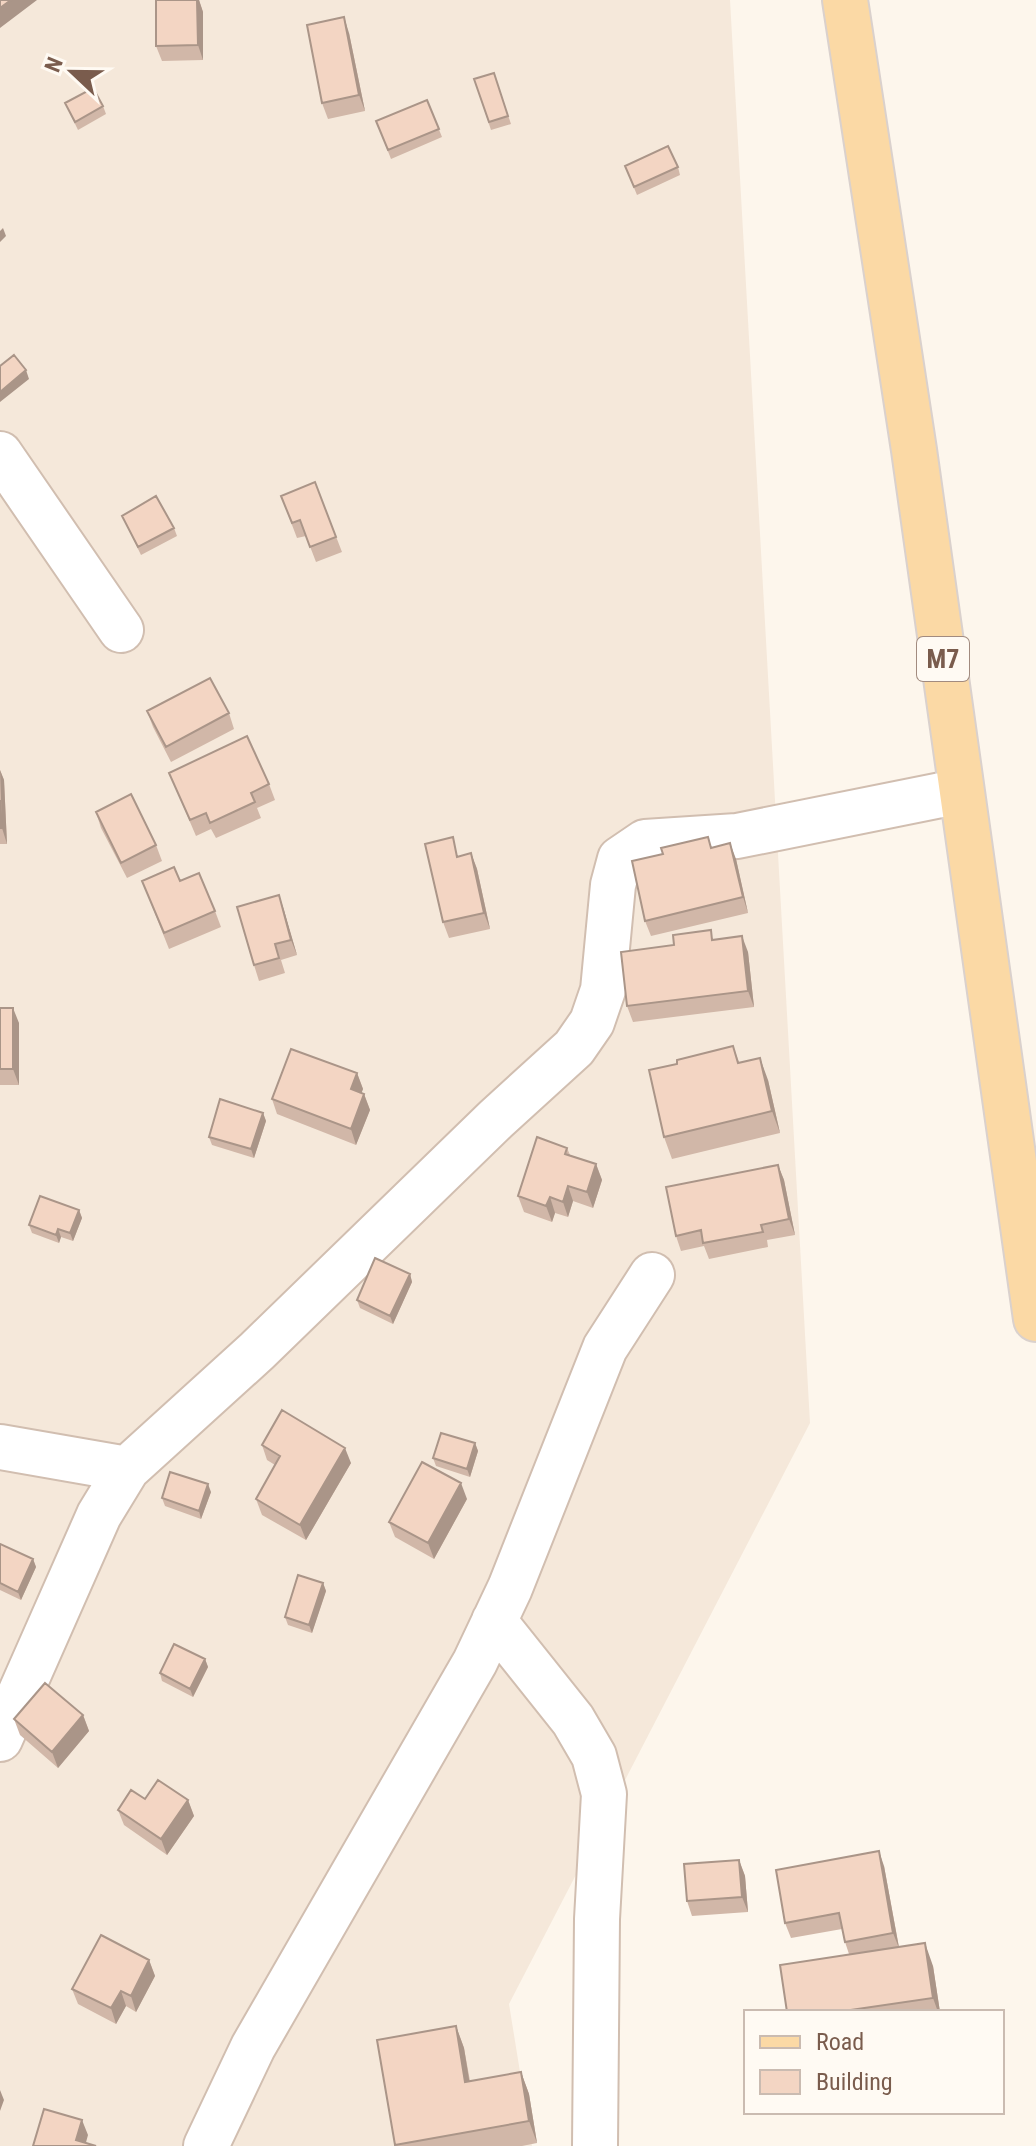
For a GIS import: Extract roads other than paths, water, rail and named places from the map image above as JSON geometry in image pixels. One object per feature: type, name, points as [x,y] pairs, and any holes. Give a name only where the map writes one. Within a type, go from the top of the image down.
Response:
[{"type":"main road","name":"M7","points":[[845,0],[914,450],[1036,1319]]},
{"type":"street","points":[[0,454],[121,630]]},
{"type":"street","points":[[0,1739],[99,1515],[127,1469],[257,1351],[496,1119],[574,1048],[592,1022],[603,990],[613,885],[620,859],[645,842],[737,836],[961,791]]},
{"type":"street","points":[[206,2146],[253,2047],[475,1662],[605,1348],[652,1275]]},
{"type":"street","points":[[0,1447],[127,1469]]},
{"type":"street","points":[[494,1621],[573,1720],[594,1756],[604,1794],[588,2145]]}]
